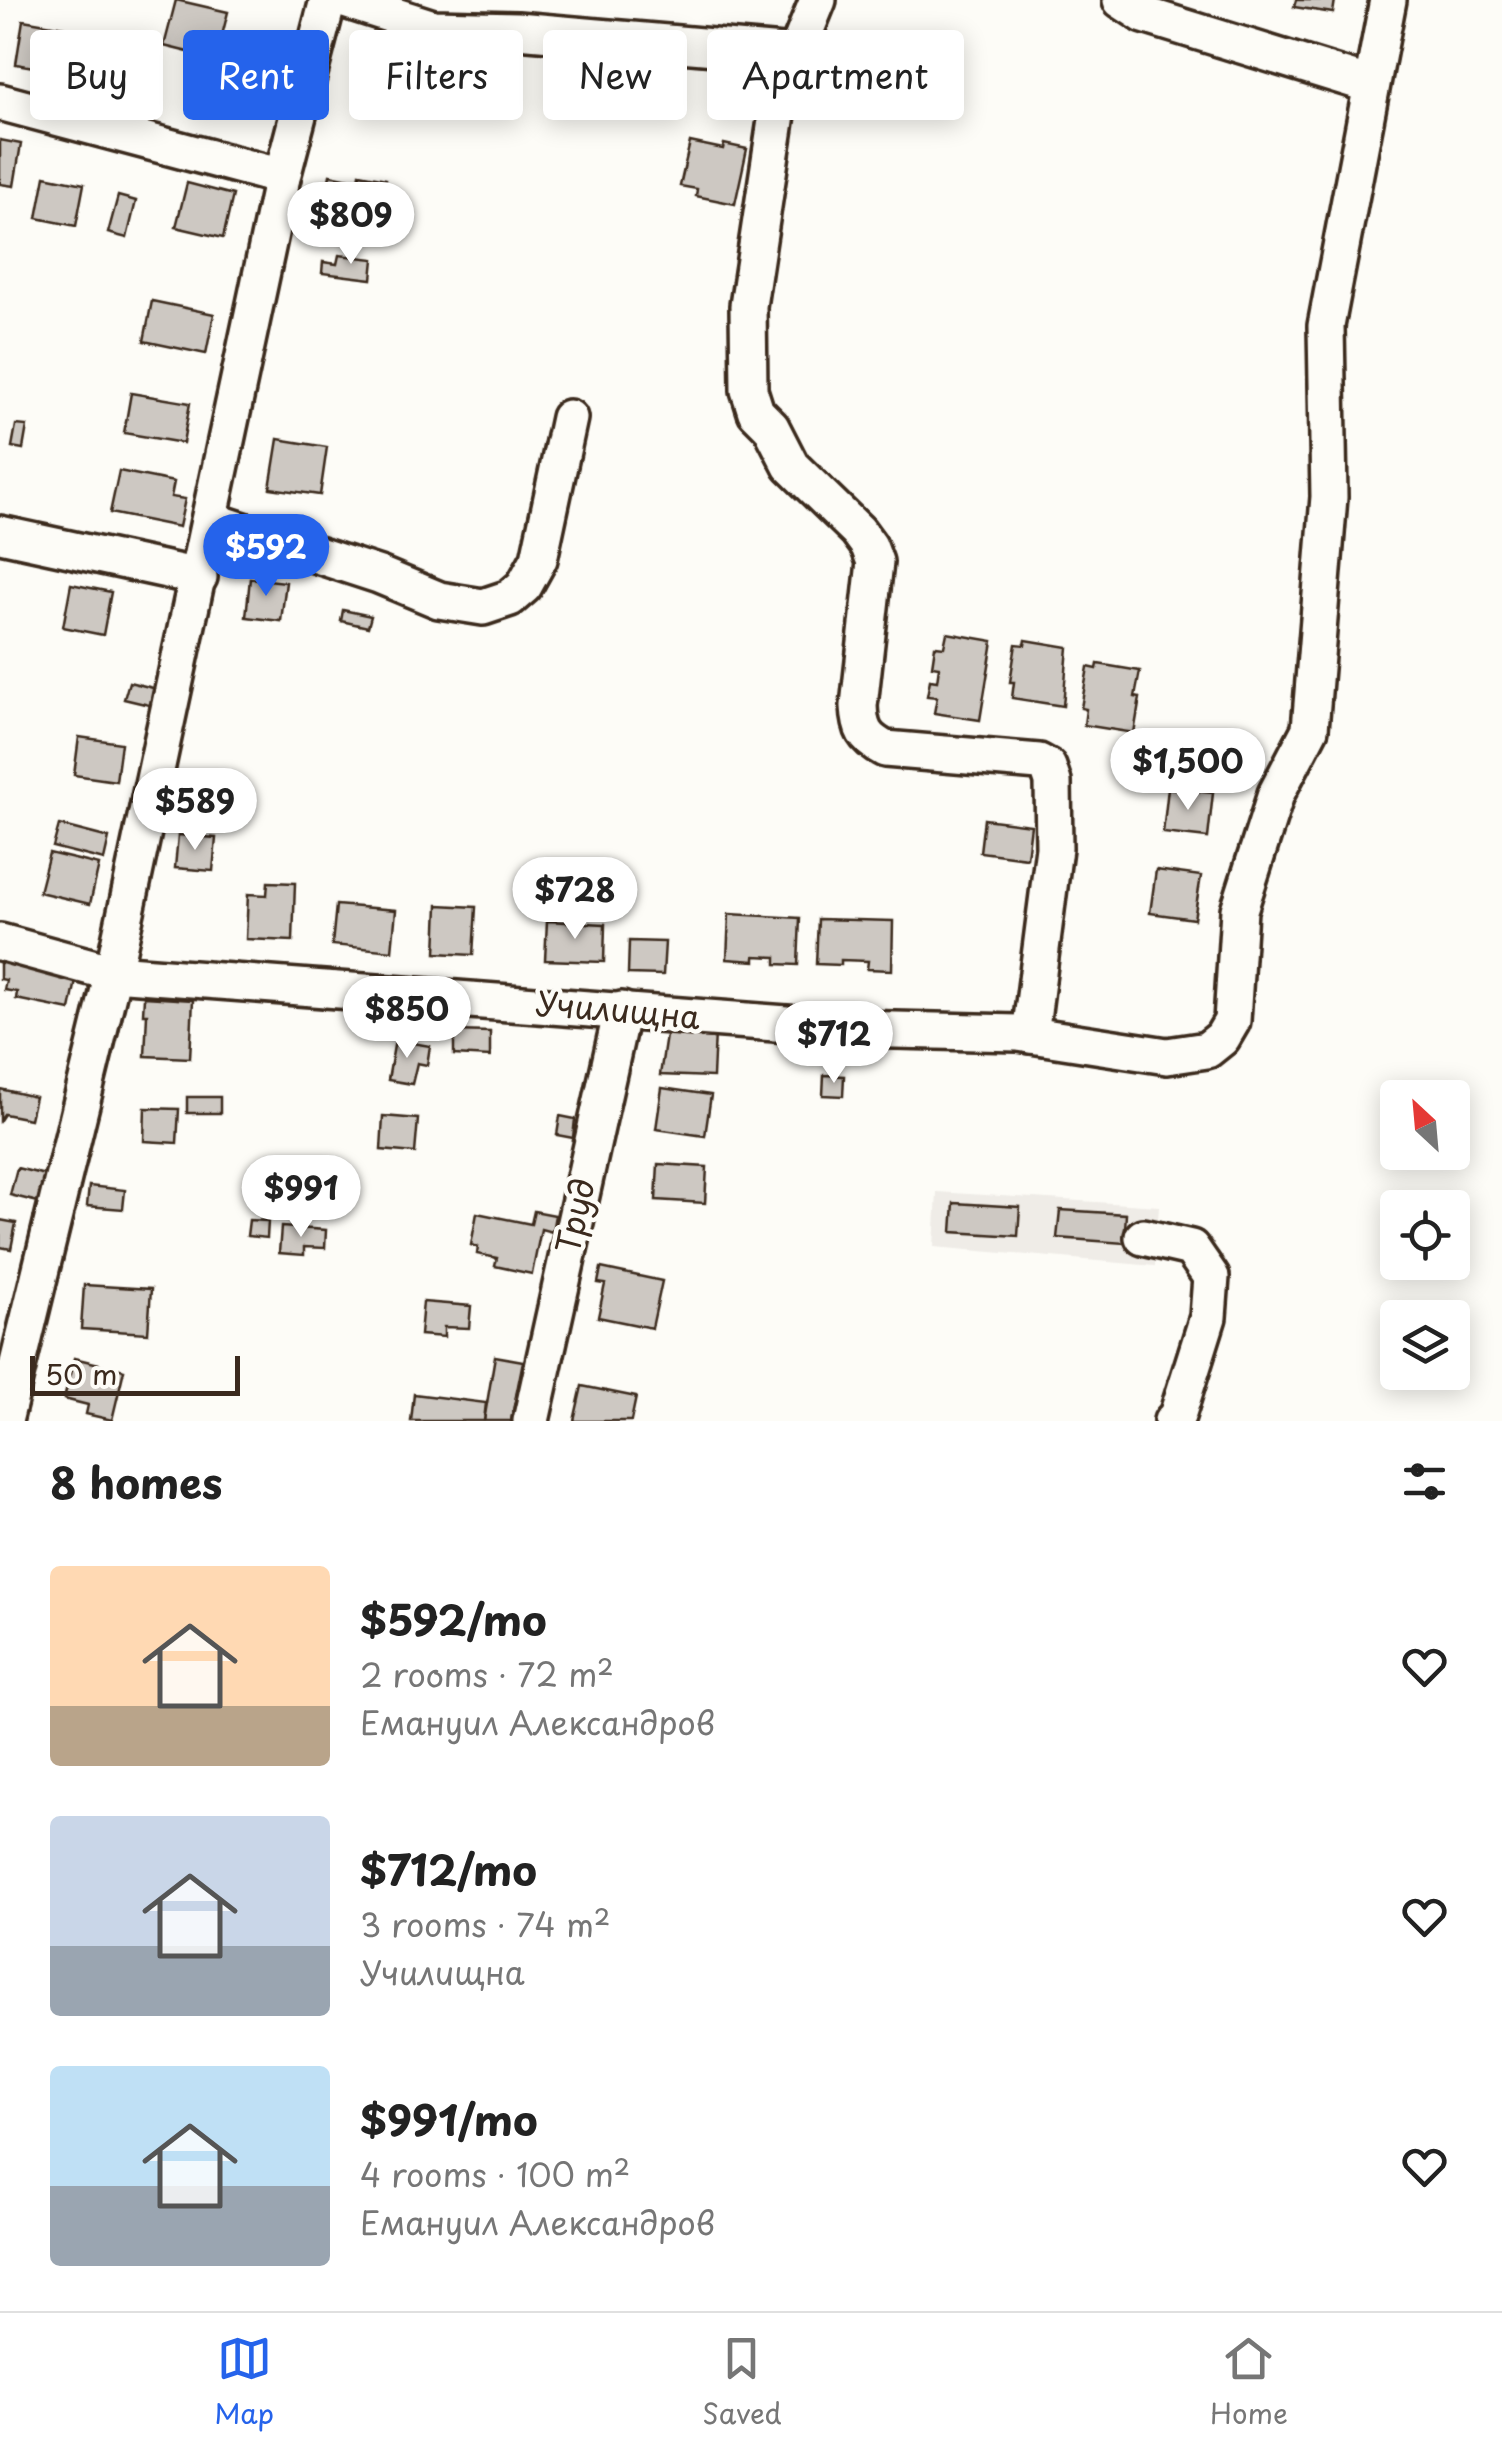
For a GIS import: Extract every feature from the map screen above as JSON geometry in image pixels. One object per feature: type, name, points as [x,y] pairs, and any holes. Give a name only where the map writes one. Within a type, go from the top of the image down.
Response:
[{"type":"street","points":[[4,1421],[113,973],[282,177],[328,0]]},
{"type":"street","points":[[345,0],[433,28],[806,28],[780,94],[760,217],[748,306],[749,390],[756,412],[771,427],[790,466],[869,546],[875,562],[859,706],[860,728],[870,741],[885,749],[1039,762],[1048,766],[1053,782],[1054,848],[1030,1036]]},
{"type":"street","points":[[1122,0],[1144,16],[1371,85]]},
{"type":"street","name":"Училищна","points":[[0,942],[113,973],[854,1028],[1030,1036],[1168,1056],[1207,1050],[1222,1038],[1232,1021],[1239,910],[1276,794],[1310,728],[1329,497],[1326,326],[1388,0]]},
{"type":"street","points":[[0,102],[282,177]]},
{"type":"street","points":[[210,520],[379,575],[439,600],[483,608],[510,598],[524,586],[539,560],[568,418]]},
{"type":"street","points":[[0,534],[198,577]]},
{"type":"street","name":"Труд","points":[[530,1421],[622,1010]]},
{"type":"street","points":[[1143,1237],[1190,1248],[1211,1276],[1208,1317],[1172,1421]]},
{"type":"shaded area","points":[[937,1192],[1159,1206],[1155,1266],[934,1247]]},
{"type":"building","points":[[176,0],[228,12],[223,30],[183,30],[183,51],[164,46]]},
{"type":"building","points":[[1296,0],[1335,0],[1333,13],[1294,7]]},
{"type":"building","points":[[23,20],[64,27],[30,30],[30,66],[16,64]]},
{"type":"building","points":[[0,140],[21,144],[14,186],[0,184]]},
{"type":"building","points":[[690,142],[747,149],[735,204],[696,196],[697,189],[680,186]]},
{"type":"building","points":[[360,174],[386,179],[376,232],[349,226],[350,217],[323,212],[330,175],[359,181]]},
{"type":"building","points":[[45,176],[84,184],[76,226],[37,218]]},
{"type":"building","points":[[187,183],[233,195],[223,238],[176,227]]},
{"type":"building","points":[[118,196],[136,201],[127,238],[108,233]]},
{"type":"building","points":[[339,255],[374,259],[372,279],[322,273],[323,262],[337,264]]},
{"type":"building","points":[[152,301],[214,314],[206,354],[144,341]]},
{"type":"building","points":[[131,393],[190,403],[183,443],[124,433]]},
{"type":"building","points":[[16,425],[27,426],[23,449],[12,447]]},
{"type":"building","points":[[278,439],[327,447],[320,495],[270,488]]},
{"type":"building","points":[[119,471],[174,482],[171,497],[185,499],[179,527],[110,513]]},
{"type":"building","points":[[250,578],[286,582],[281,621],[246,617]]},
{"type":"building","points":[[71,584],[111,592],[103,635],[63,627]]},
{"type":"building","points":[[343,610],[371,616],[368,627],[341,621]]},
{"type":"building","points":[[947,633],[993,641],[980,720],[934,713],[937,697],[927,696],[930,680],[937,681],[939,667],[932,666],[935,646],[944,647]]},
{"type":"building","points":[[1026,640],[1068,647],[1063,706],[1012,698],[1014,682],[1010,682],[1016,644],[1025,645]]},
{"type":"building","points":[[1098,664],[1140,671],[1134,733],[1084,725],[1086,709],[1081,708],[1088,667],[1097,669]]},
{"type":"building","points":[[129,682],[157,689],[153,706],[124,699]]},
{"type":"building","points":[[79,737],[121,743],[116,781],[74,775]]},
{"type":"building","points":[[1168,788],[1213,793],[1208,838],[1163,833]]},
{"type":"building","points":[[984,819],[1031,825],[1027,858],[980,852]]},
{"type":"building","points":[[59,825],[109,838],[104,860],[53,847]]},
{"type":"building","points":[[178,835],[216,838],[213,871],[175,868]]},
{"type":"building","points":[[49,853],[99,865],[90,904],[39,892]]},
{"type":"building","points":[[1156,870],[1201,876],[1194,919],[1150,913]]},
{"type":"building","points":[[268,882],[295,883],[293,941],[246,939],[248,894],[267,895]]},
{"type":"building","points":[[336,905],[396,910],[392,951],[332,945]]},
{"type":"building","points":[[438,905],[476,907],[473,955],[436,953]]},
{"type":"building","points":[[729,914],[800,918],[798,965],[776,964],[776,957],[755,956],[755,961],[727,959]]},
{"type":"building","points":[[818,919],[893,921],[892,970],[867,969],[868,961],[816,964]]},
{"type":"building","points":[[547,921],[605,924],[604,962],[545,960]]},
{"type":"building","points":[[629,941],[665,942],[663,975],[628,974]]},
{"type":"building","points":[[0,959],[77,976],[70,1010],[16,999],[17,992],[4,990],[6,980],[0,979]]},
{"type":"building","points":[[144,997],[193,1000],[190,1058],[145,1056]]},
{"type":"building","points":[[667,1029],[715,1032],[713,1077],[660,1075]]},
{"type":"building","points":[[454,1031],[490,1032],[490,1057],[454,1055]]},
{"type":"building","points":[[395,1040],[430,1046],[427,1065],[417,1063],[412,1084],[388,1080]]},
{"type":"building","points":[[824,1075],[844,1076],[843,1096],[823,1095]]},
{"type":"building","points":[[662,1088],[711,1095],[705,1136],[656,1129]]},
{"type":"building","points":[[0,1089],[35,1097],[30,1119],[4,1114],[0,1120]]},
{"type":"building","points":[[187,1097],[220,1097],[220,1113],[187,1113]]},
{"type":"building","points":[[145,1108],[179,1109],[177,1143],[144,1141]]},
{"type":"building","points":[[383,1116],[418,1119],[415,1153],[381,1150]]},
{"type":"building","points":[[560,1116],[575,1119],[573,1138],[557,1135]]},
{"type":"building","points":[[658,1164],[707,1167],[705,1203],[656,1200]]},
{"type":"building","points":[[17,1168],[49,1176],[42,1203],[10,1195]]},
{"type":"building","points":[[89,1186],[125,1190],[123,1209],[87,1206]]},
{"type":"building","points":[[954,1203],[1020,1207],[1018,1236],[952,1232]]},
{"type":"building","points":[[1060,1210],[1126,1214],[1124,1243],[1057,1238]]},
{"type":"building","points":[[534,1211],[555,1215],[552,1232],[541,1229],[532,1274],[495,1266],[497,1258],[477,1254],[478,1247],[471,1245],[477,1213],[531,1224]]},
{"type":"building","points":[[0,1220],[16,1223],[11,1249],[0,1247]]},
{"type":"building","points":[[249,1220],[268,1221],[267,1238],[247,1236]]},
{"type":"building","points":[[281,1227],[326,1230],[325,1248],[304,1247],[304,1255],[279,1253]]},
{"type":"building","points":[[601,1268],[662,1281],[652,1328],[598,1317],[605,1284],[598,1283]]},
{"type":"building","points":[[84,1285],[151,1289],[148,1333],[81,1329]]},
{"type":"building","points":[[423,1302],[471,1306],[469,1328],[444,1327],[444,1337],[420,1335]]},
{"type":"building","points":[[495,1356],[523,1361],[511,1421],[484,1421]]},
{"type":"building","points":[[74,1358],[124,1370],[112,1420],[86,1414],[88,1405],[64,1399]]},
{"type":"building","points":[[582,1386],[636,1397],[631,1421],[574,1421]]},
{"type":"building","points":[[414,1394],[486,1403],[484,1421],[411,1421]]}]
